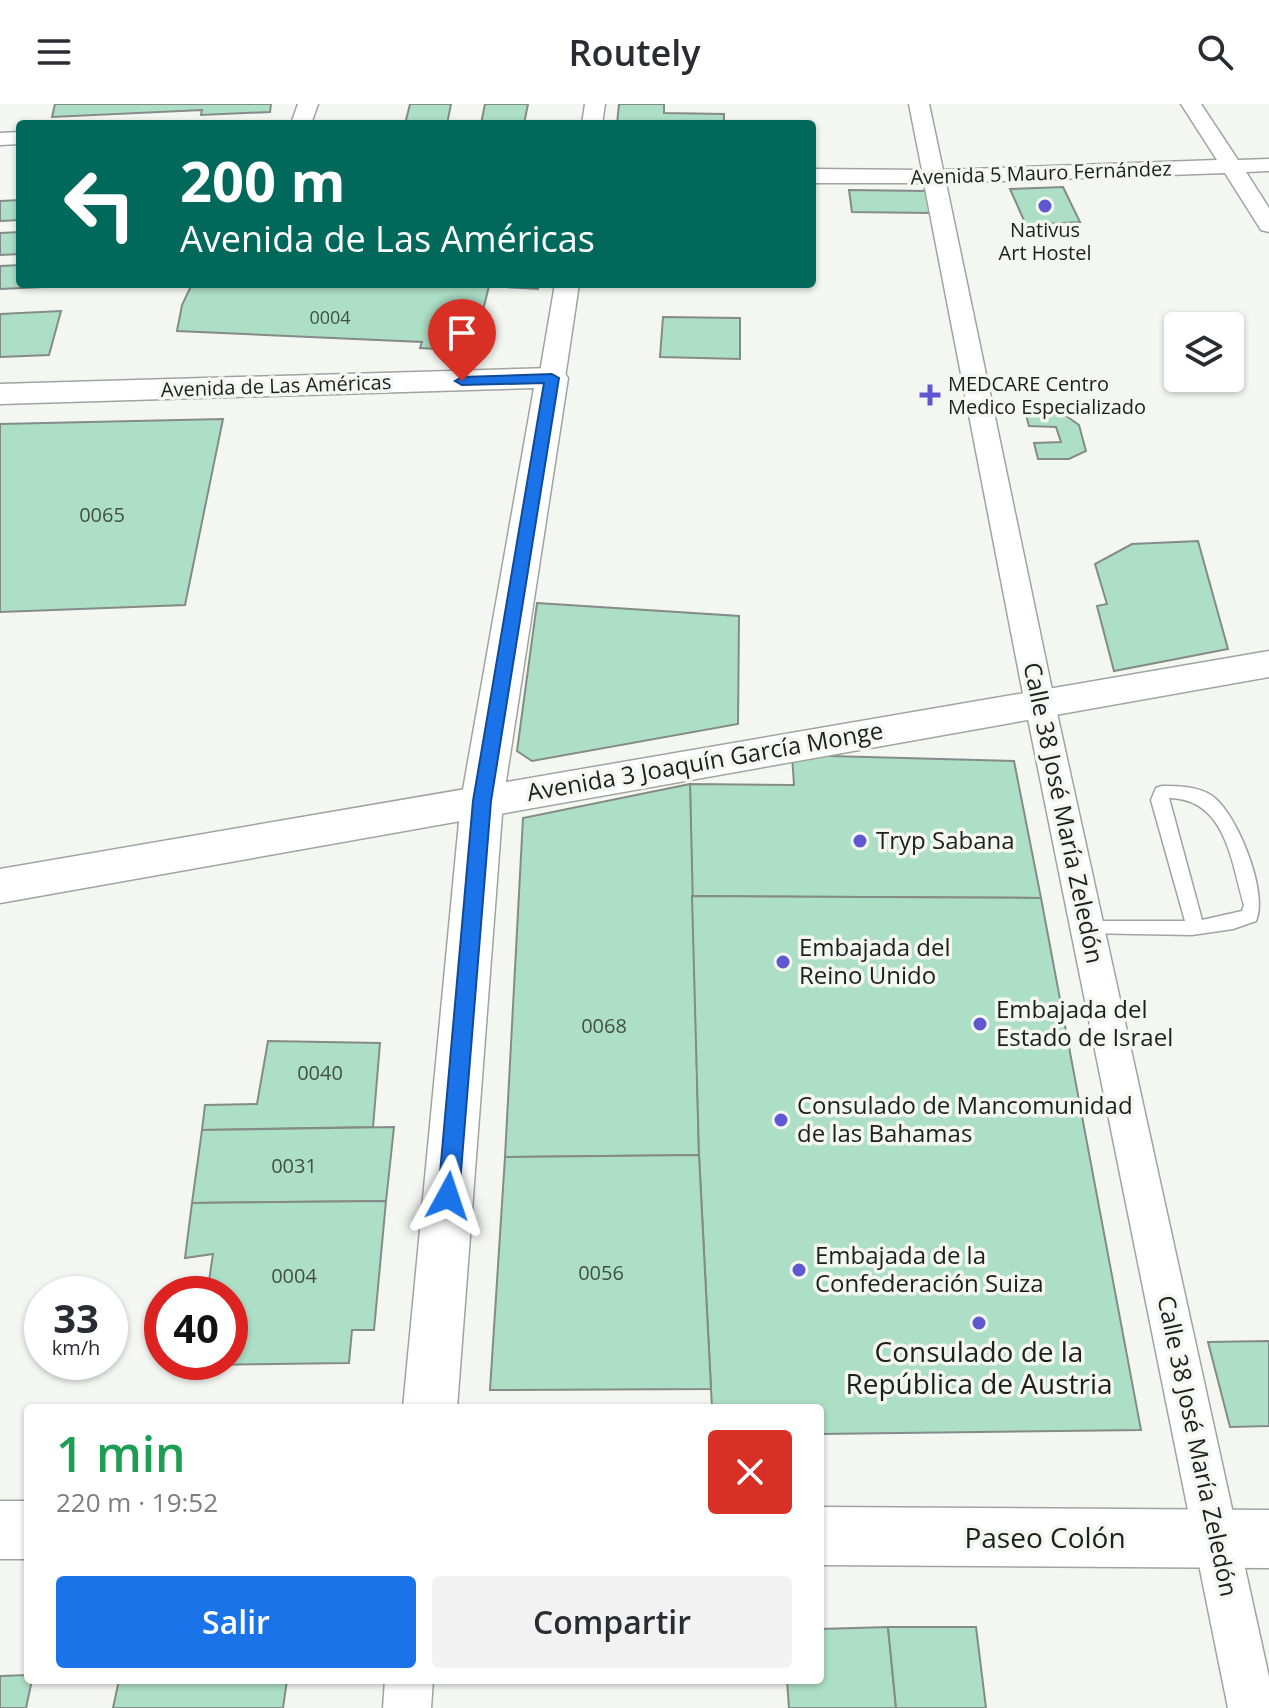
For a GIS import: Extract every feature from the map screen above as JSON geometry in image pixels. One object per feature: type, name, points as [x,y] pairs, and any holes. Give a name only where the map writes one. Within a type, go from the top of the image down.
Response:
[{"type":"main road","name":"Avenida de Las Américas","points":[[0,394],[550,390]]},
{"type":"main road","name":"Avenida de Las Américas","points":[[0,414],[288,413],[550,390]]},
{"type":"main road","points":[[430,1404],[482,801],[550,390]]},
{"type":"main road","name":"Avenida 3 Joaquín García Monge","points":[[0,886],[1269,664]]},
{"type":"main road","points":[[0,1530],[24,1530]]},
{"type":"main road","name":"Paseo Colón","points":[[824,1536],[1243,1539]]},
{"type":"street","name":"Calle 38 José María Zeledón","points":[[919,104],[1087,928],[1243,1539],[1252,1708]]},
{"type":"street","points":[[1191,104],[1269,225]]},
{"type":"street","name":"Avenida 5 Mauro Fernández","points":[[816,176],[935,177],[1269,165]]},
{"type":"street","points":[[550,390],[566,288]]},
{"type":"street","points":[[407,1708],[409,1684]]},
{"type":"lane","points":[[1087,928],[1195,926],[1235,923],[1250,916],[1253,905],[1224,820],[1215,803],[1189,792],[1162,792],[1160,800],[1195,926]]},
{"type":"building","points":[[55,104],[271,104],[270,112],[201,115],[202,110],[52,117]]},
{"type":"building","points":[[410,104],[451,104],[448,120],[406,120]]},
{"type":"building","points":[[485,104],[528,104],[525,120],[482,120]]},
{"type":"building","points":[[619,104],[664,104],[664,113],[724,114],[724,120],[617,120]]},
{"type":"building","name":"Nativus Art Hostel","points":[[1063,187],[1080,222],[1026,225],[1010,189]]},
{"type":"building","points":[[849,190],[927,191],[931,213],[852,212]]},
{"type":"building","points":[[16,200],[16,220],[0,221],[0,201]]},
{"type":"building","points":[[16,232],[16,254],[0,255],[0,233]]},
{"type":"building","points":[[16,265],[16,288],[22,288],[0,289],[0,266]]},
{"type":"building","points":[[190,288],[489,288],[473,351],[420,348],[422,342],[177,331],[182,305]]},
{"type":"building","points":[[61,311],[49,355],[0,357],[0,314]]},
{"type":"building","points":[[663,317],[740,318],[740,359],[660,357]]},
{"type":"building","points":[[1026,415],[1065,415],[1079,425],[1086,451],[1069,459],[1038,459],[1034,443],[1061,442],[1056,427],[1029,426]]},
{"type":"building","points":[[223,419],[185,605],[0,612],[0,424]]},
{"type":"building","points":[[1198,541],[1228,649],[1114,671],[1097,606],[1107,604],[1095,564],[1132,544]]},
{"type":"building","points":[[537,603],[739,616],[738,724],[532,761],[517,751]]},
{"type":"building","name":"Tryp Sabana","points":[[792,755],[1014,761],[1041,898],[692,896],[690,784],[794,785]]},
{"type":"building","points":[[690,784],[699,1155],[505,1157],[523,818]]},
{"type":"building","points":[[692,896],[1041,898],[1141,1430],[824,1434],[824,1404],[712,1404],[699,1155]]},
{"type":"building","points":[[268,1041],[380,1043],[373,1127],[202,1130],[205,1105],[257,1104]]},
{"type":"building","points":[[394,1127],[386,1201],[192,1203],[202,1130]]},
{"type":"building","points":[[699,1155],[711,1389],[490,1390],[505,1157]]},
{"type":"building","points":[[386,1201],[374,1330],[352,1330],[349,1363],[248,1364],[248,1276],[210,1276],[213,1254],[185,1258],[192,1203]]},
{"type":"building","points":[[1269,1341],[1269,1426],[1230,1427],[1208,1342]]},
{"type":"building","points":[[888,1627],[896,1708],[789,1708],[787,1684],[824,1684],[824,1629]]},
{"type":"building","points":[[888,1627],[976,1627],[986,1708],[896,1708]]},
{"type":"building","points":[[24,1675],[24,1684],[31,1684],[26,1708],[0,1708],[0,1676]]},
{"type":"building","points":[[118,1684],[286,1684],[283,1708],[113,1708]]},
{"type":"place","name":"Nativus Art Hostel","points":[[1045,206]]},
{"type":"place","name":"MEDCARE Centro Medico Especializado","points":[[930,395]]},
{"type":"place","name":"Tryp Sabana","points":[[860,841]]},
{"type":"place","name":"Embajada del Reino Unido","points":[[783,962]]},
{"type":"place","name":"Embajada del Estado de Israel","points":[[980,1024]]},
{"type":"place","name":"Consulado de Mancomunidad de las Bahamas","points":[[781,1120]]},
{"type":"place","name":"Embajada de la Confederación Suiza","points":[[799,1270]]},
{"type":"place","name":"Consulado de la República de Austria","points":[[979,1323]]},
{"type":"route","points":[[448,1196],[482,801],[552,378],[462,381]]}]
